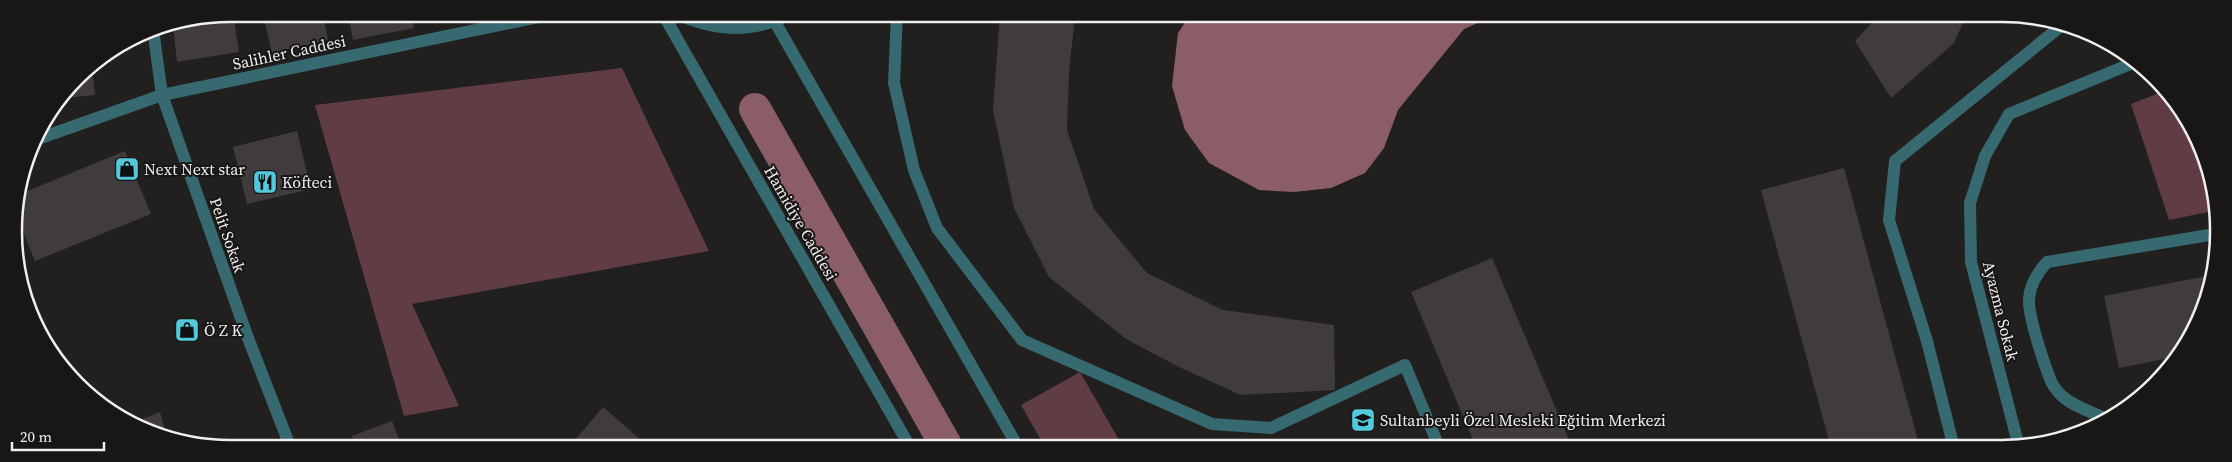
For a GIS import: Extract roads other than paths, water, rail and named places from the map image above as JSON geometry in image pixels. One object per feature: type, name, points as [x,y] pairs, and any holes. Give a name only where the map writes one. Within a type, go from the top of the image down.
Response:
[{"type":"street","name":"Salihler Caddesi","points":[[45,137],[162,95],[514,22]]},
{"type":"street","name":"Hamidiye Caddesi","points":[[668,22],[906,440]]},
{"type":"street","points":[[698,22],[709,26],[743,29],[775,22],[1014,440]]},
{"type":"street","points":[[897,22],[894,82],[914,170],[937,228],[1022,340],[1212,424],[1271,428],[1405,364],[1436,440]]},
{"type":"street","points":[[1952,440],[1927,341],[1889,220],[1895,161],[2056,30]]},
{"type":"street","name":"Pelit Sokak","points":[[154,37],[162,95],[248,338],[288,440]]},
{"type":"street","name":"Ayazma Sokak","points":[[2017,439],[1971,262],[1970,203],[1984,156],[2009,114],[2127,65]]},
{"type":"street","points":[[2099,415],[2063,397],[2051,382],[2030,315],[2028,300],[2031,286],[2037,273],[2047,262],[2210,235]]},
{"type":"waterway","points":[[755,109],[943,440]]},
{"type":"place","name":"Next Next star","points":[[127,169]]},
{"type":"place","name":"Köfteci","points":[[265,182]]},
{"type":"place","name":"Ö Z K","points":[[187,330]]},
{"type":"place","name":"Sultanbeyli Özel Mesleki Eğitim Merkezi","points":[[1363,420]]}]
